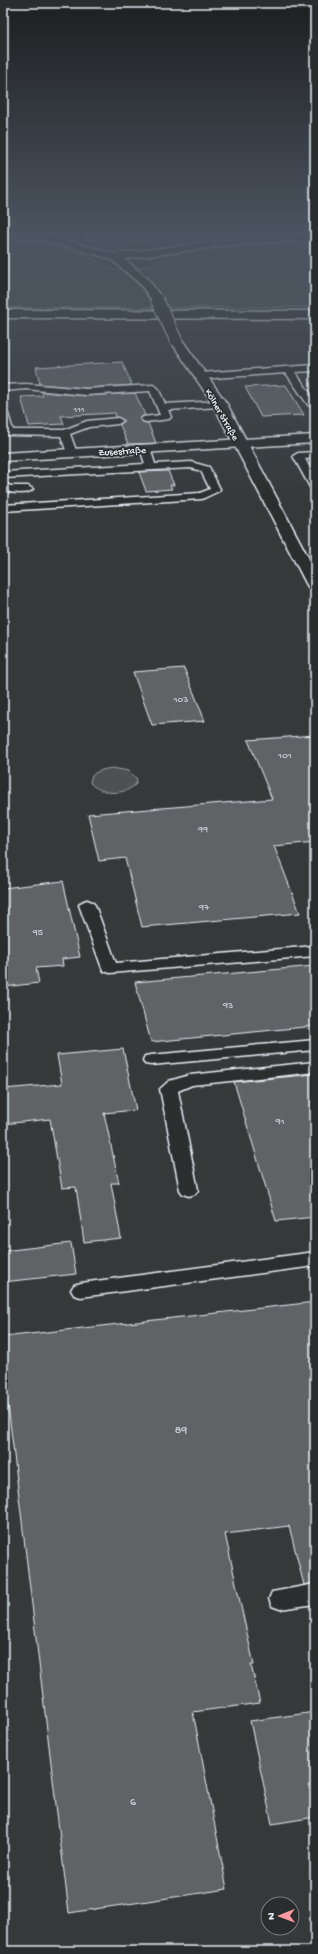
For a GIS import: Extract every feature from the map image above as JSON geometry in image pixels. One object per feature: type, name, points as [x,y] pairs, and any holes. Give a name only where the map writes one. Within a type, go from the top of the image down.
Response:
[{"type":"main road","name":"Kölner Straße","points":[[168,324],[176,340],[220,404],[315,584]]},
{"type":"main road","points":[[161,329],[184,329]]},
{"type":"main road","name":"Zusestraße","points":[[3,457],[315,439]]},
{"type":"lane","points":[[200,376],[315,368]]},
{"type":"lane","points":[[289,370],[311,402],[315,403]]},
{"type":"lane","points":[[3,388],[30,386],[82,392],[153,388],[166,417],[146,419]]},
{"type":"lane","points":[[162,407],[220,404]]},
{"type":"lane","points":[[3,414],[7,429],[10,433],[65,433],[87,424],[118,421]]},
{"type":"lane","points":[[65,433],[72,452]]},
{"type":"lane","points":[[145,448],[152,467]]},
{"type":"lane","points":[[315,455],[298,456],[315,487]]},
{"type":"lane","points":[[3,476],[191,465],[205,469],[206,479],[215,489],[214,492],[202,496],[3,508]]},
{"type":"lane","points":[[3,486],[9,489],[28,489]]},
{"type":"lane","points":[[87,905],[110,968],[315,951]]},
{"type":"lane","points":[[151,1060],[315,1045]]},
{"type":"lane","points":[[189,1190],[169,1090],[176,1085],[190,1080],[315,1067]]},
{"type":"lane","points":[[82,1290],[315,1259]]},
{"type":"lane","points":[[280,1598],[315,1594]]},
{"type":"shaded area","points":[[112,768],[129,771],[137,779],[136,784],[125,791],[107,792],[90,783],[94,774],[101,770]]},
{"type":"building","points":[[122,362],[132,385],[86,388],[40,384],[36,367]]},
{"type":"building","points":[[286,385],[304,415],[261,417],[245,387]]},
{"type":"building","points":[[42,392],[86,396],[135,393],[145,415],[140,418],[140,420],[148,423],[156,443],[128,444],[120,425],[124,420],[116,417],[115,413],[61,416],[64,424],[29,426],[21,397],[43,396]]},
{"type":"building","points":[[168,471],[174,485],[170,485],[172,489],[146,491],[139,472]]},
{"type":"building","points":[[184,668],[205,721],[152,725],[133,672]]},
{"type":"building","points":[[315,735],[315,842],[274,846],[300,913],[142,927],[125,858],[99,861],[88,814],[272,799],[248,740]]},
{"type":"building","points":[[63,881],[80,957],[62,959],[63,966],[36,968],[39,983],[3,987],[3,888]]},
{"type":"building","points":[[315,966],[315,1026],[151,1042],[135,982]]},
{"type":"building","points":[[123,1049],[136,1110],[104,1113],[119,1183],[111,1183],[121,1238],[84,1242],[76,1187],[62,1188],[50,1119],[3,1124],[3,1089],[62,1084],[57,1055]]},
{"type":"building","points":[[315,1074],[315,1217],[276,1221],[234,1082]]},
{"type":"building","points":[[71,1243],[76,1274],[3,1282],[3,1251]]},
{"type":"building","points":[[315,1302],[315,1583],[304,1585],[289,1526],[225,1534],[254,1665],[251,1665],[260,1703],[193,1712],[227,1889],[69,1913],[8,1405],[3,1406],[3,1337]]},
{"type":"building","points":[[315,1712],[315,1817],[272,1824],[250,1721]]}]
